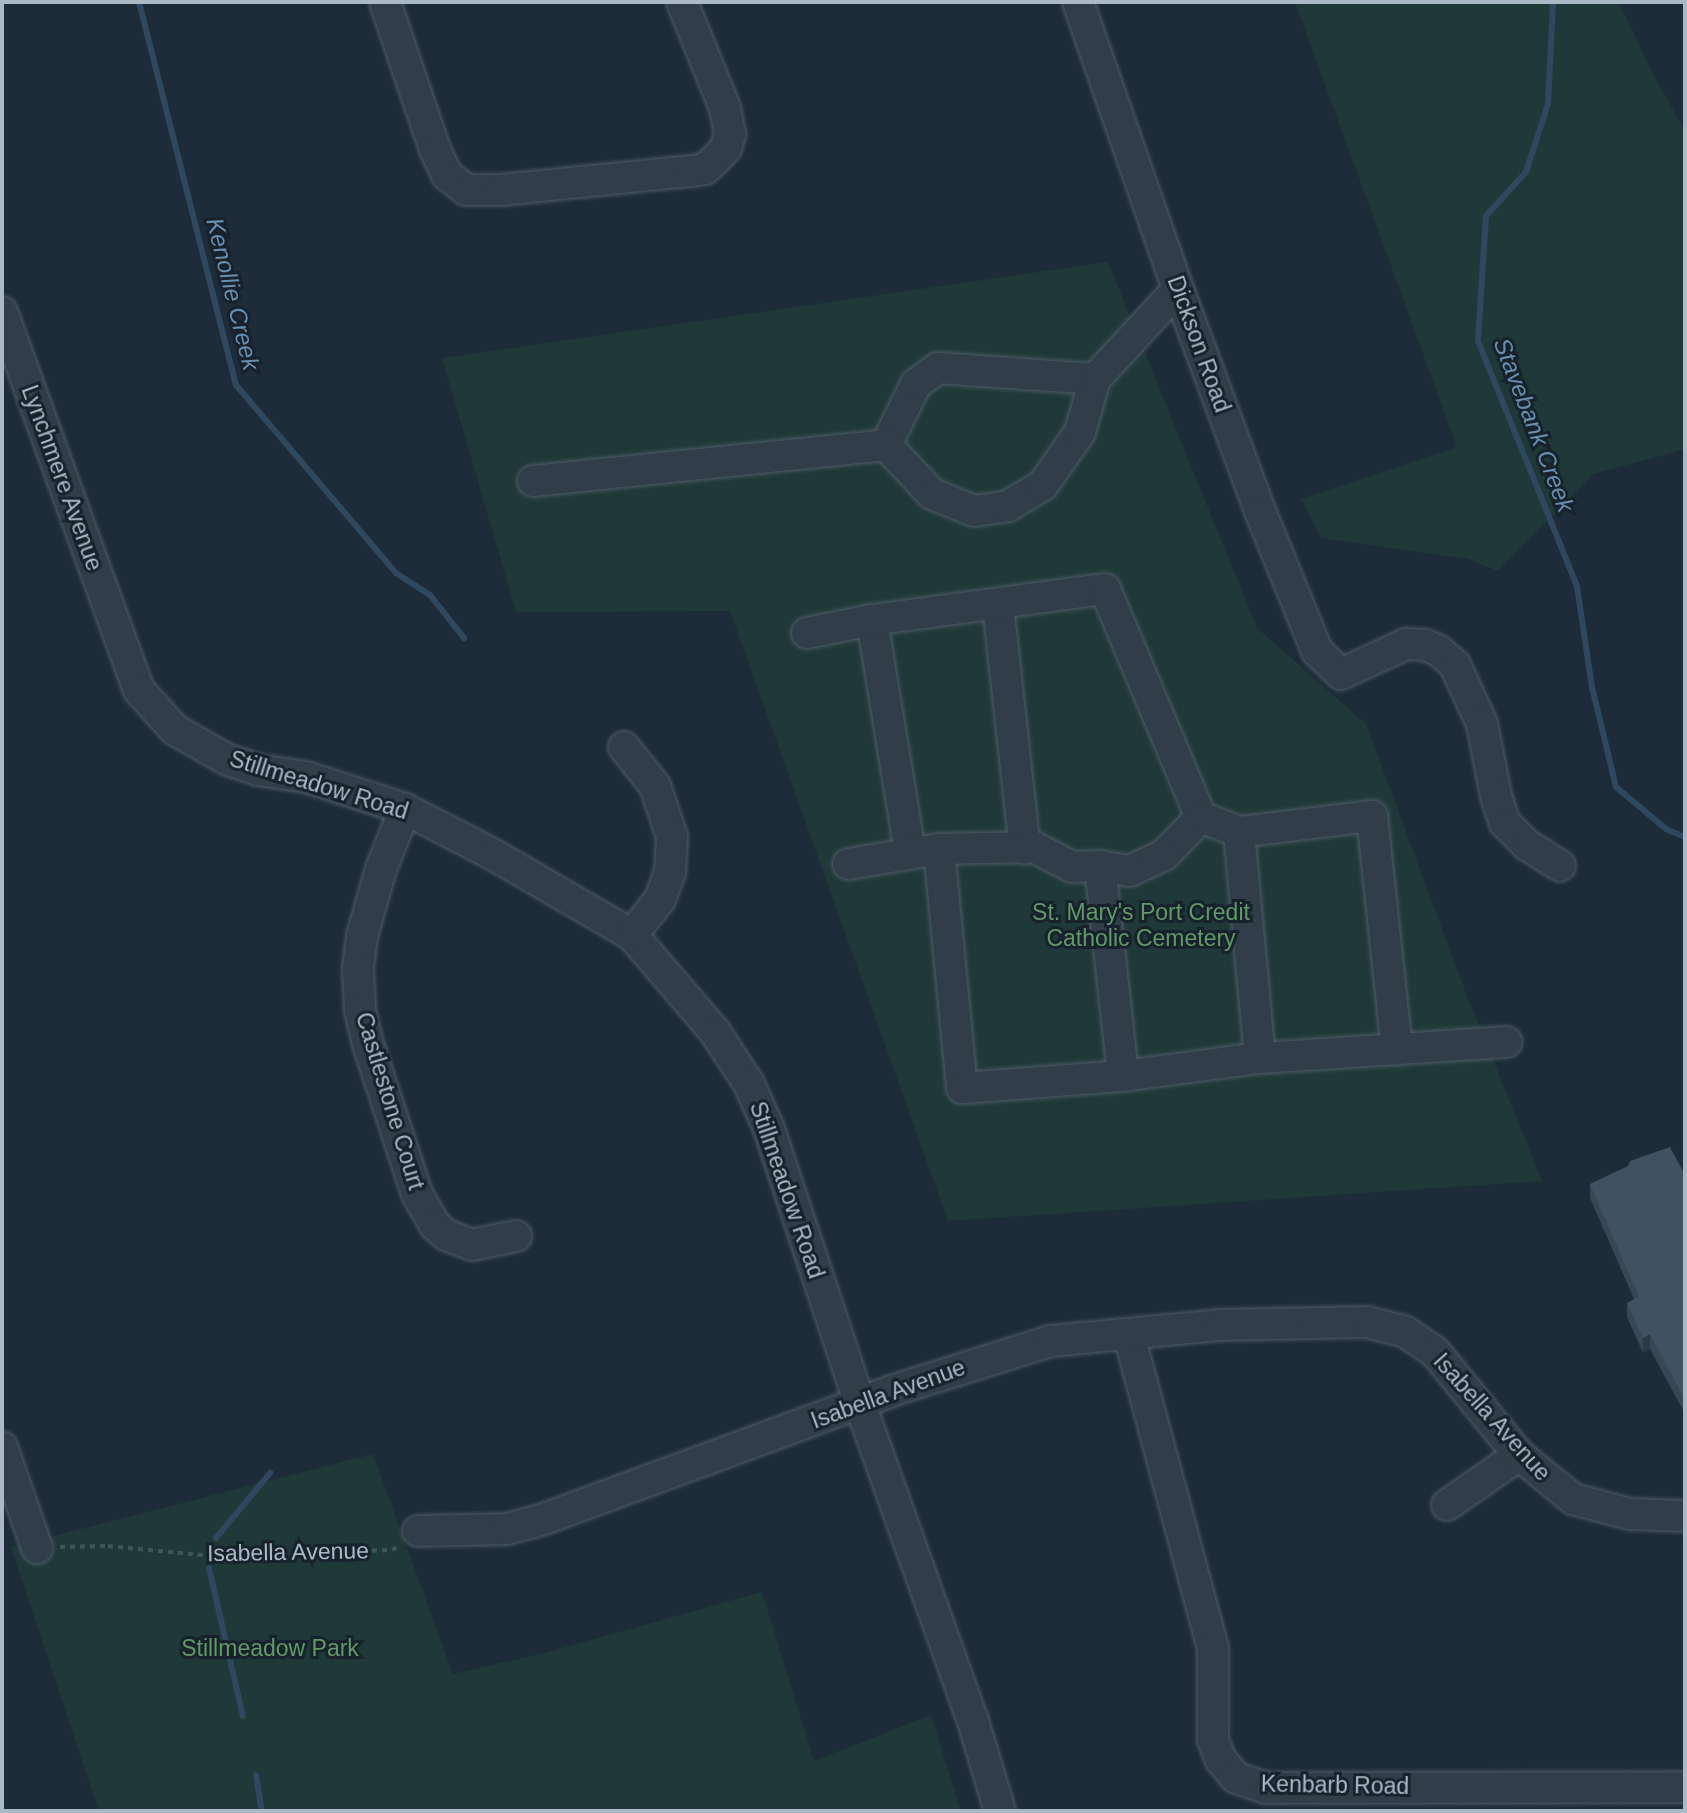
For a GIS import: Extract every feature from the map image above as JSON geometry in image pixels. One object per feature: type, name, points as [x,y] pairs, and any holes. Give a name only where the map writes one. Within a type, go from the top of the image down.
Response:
[{"type":"street","points":[[385,2],[435,150],[447,175],[466,190],[500,190],[705,169],[726,148],[730,134],[725,108],[682,2]]},
{"type":"street","name":"Dickson Road","points":[[1078,2],[1178,289],[1260,511],[1317,651],[1342,674],[1406,644],[1426,645],[1439,650],[1455,665],[1482,724],[1496,796],[1505,823],[1527,845],[1560,866]]},
{"type":"street","points":[[886,445],[932,494],[974,511],[1008,506],[1043,485],[1080,432],[1095,379],[1178,289]]},
{"type":"street","name":"Lynchmere Avenue","points":[[2,312],[122,645]]},
{"type":"street","points":[[886,445],[916,384],[938,368],[1095,379]]},
{"type":"street","points":[[533,481],[886,445]]},
{"type":"street","points":[[807,633],[872,620],[1105,589],[1201,817],[1239,832],[1373,816],[1397,1051]]},
{"type":"street","points":[[998,605],[1026,849]]},
{"type":"street","points":[[872,620],[909,853]]},
{"type":"street","name":"Stillmeadow Road","points":[[122,645],[139,690],[175,730],[198,746],[258,770],[306,777],[405,809],[494,855],[632,935],[708,1023],[749,1084],[769,1129],[860,1404],[973,1721],[1000,1811]]},
{"type":"street","points":[[624,747],[655,786],[672,837],[670,873],[660,899],[632,935]]},
{"type":"street","name":"Castlestone Court","points":[[405,809],[374,889],[362,936],[358,970],[360,1010],[368,1044],[417,1194],[435,1225],[446,1235],[472,1245],[516,1236]]},
{"type":"street","points":[[848,864],[939,849],[1034,847],[1072,867],[1100,866],[1130,871],[1164,855],[1201,817]]},
{"type":"street","points":[[1239,832],[1260,1058]]},
{"type":"street","points":[[939,849],[962,1088],[1123,1076],[1260,1058],[1506,1042]]},
{"type":"street","points":[[1100,866],[1123,1076]]},
{"type":"street","name":"Isabella Avenue","points":[[418,1531],[507,1529],[544,1519],[891,1391],[1051,1341],[1219,1325],[1367,1322],[1404,1331],[1435,1352],[1519,1455],[1573,1499],[1630,1514],[1685,1517]]},
{"type":"street","name":"Kenbarb Road","points":[[1129,1335],[1213,1649],[1213,1740],[1221,1760],[1236,1778],[1266,1788],[1685,1787]]},
{"type":"street","points":[[2,1450],[37,1548]]},
{"type":"street","points":[[1447,1505],[1519,1455]]},
{"type":"path","name":"Isabella Avenue","points":[[37,1548],[108,1546],[212,1556],[392,1550],[418,1531]]},
{"type":"green space","points":[[1295,2],[1619,2],[1654,76],[1685,131],[1685,449],[1593,474],[1498,571],[1468,559],[1321,538],[1301,499],[1457,447]]},
{"type":"green space","name":"St. Mary's Port Credit Catholic Cemetery","points":[[1108,262],[1257,628],[1366,724],[1467,996],[1542,1181],[948,1221],[730,611],[516,612],[442,358]]},
{"type":"green space","name":"Stillmeadow Park","points":[[373,1454],[453,1674],[548,1652],[762,1592],[814,1761],[931,1715],[961,1811],[99,1811],[11,1547]]},
{"type":"building","points":[[1670,1147],[1685,1175],[1685,1400],[1650,1334],[1643,1338],[1627,1303],[1639,1297],[1590,1184],[1628,1166],[1630,1161]]},
{"type":"waterway","name":"Kenollie Creek","points":[[139,2],[236,385],[396,573],[430,595],[464,638]]},
{"type":"waterway","name":"Stavebank Creek","points":[[1553,2],[1548,104],[1526,172],[1486,216],[1478,341],[1577,586],[1592,687],[1616,787],[1666,829],[1685,837]]},
{"type":"waterway","name":"Kenollie Creek","points":[[216,1538],[270,1473]]},
{"type":"waterway","name":"Kenollie Creek","points":[[209,1568],[243,1716]]},
{"type":"waterway","name":"Kenollie Creek","points":[[256,1775],[262,1811]]}]
